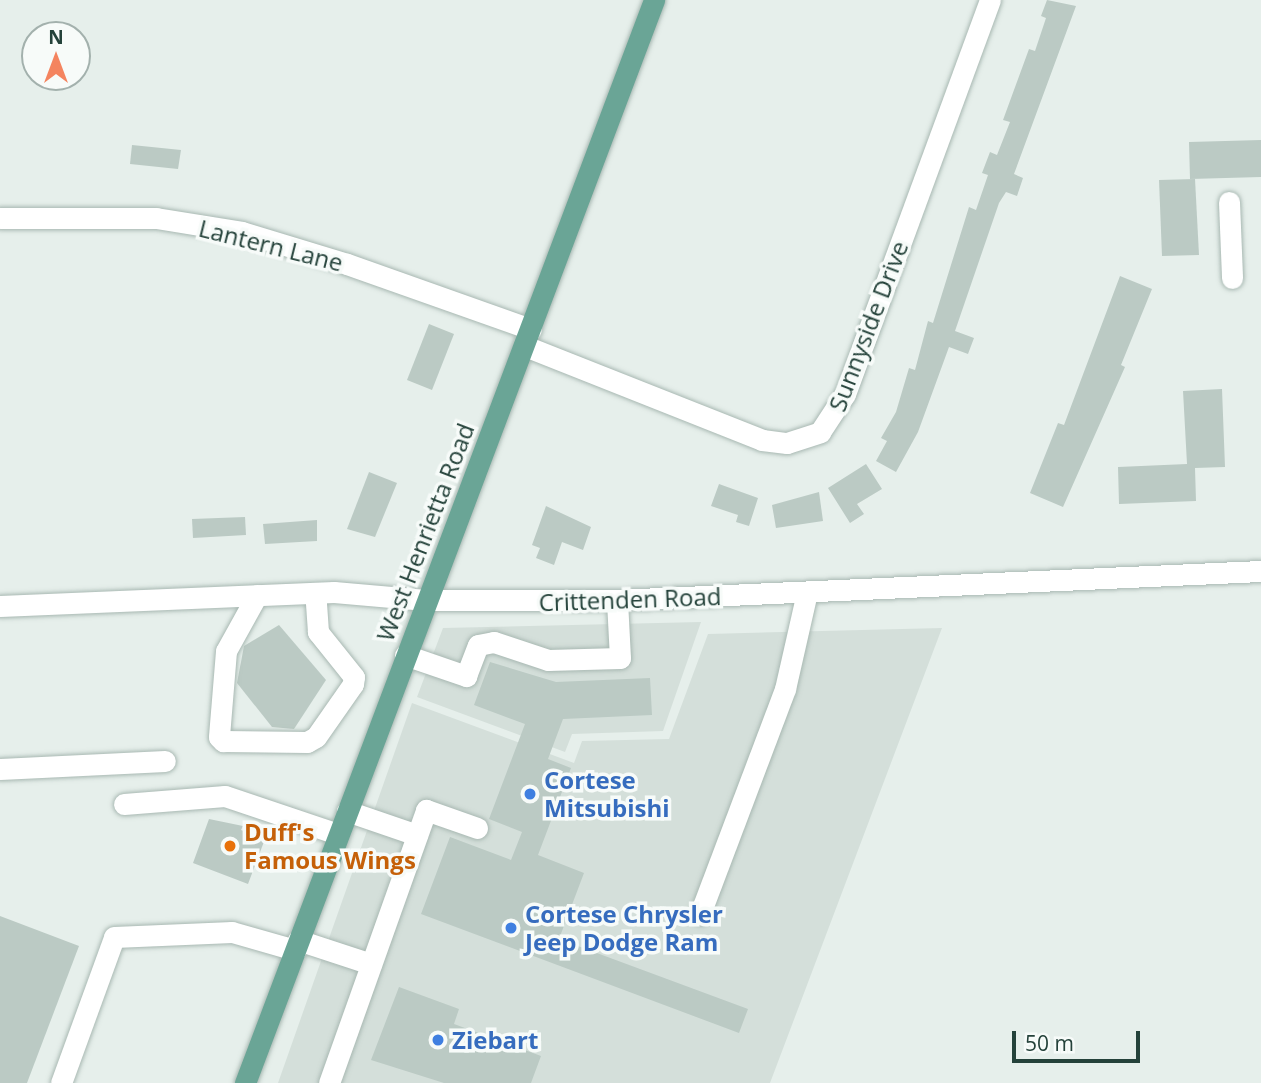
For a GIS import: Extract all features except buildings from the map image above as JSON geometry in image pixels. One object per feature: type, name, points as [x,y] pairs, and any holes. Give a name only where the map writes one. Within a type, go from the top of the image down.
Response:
[{"type":"main road","name":"West Henrietta Road","points":[[245,1083],[654,0]]},
{"type":"street","name":"Sunnyside Drive","points":[[528,338],[762,440],[787,443],[820,432],[845,394],[990,0]]},
{"type":"street","points":[[1229,202],[1232,278]]},
{"type":"street","name":"Lantern Lane","points":[[0,218],[156,218],[242,232],[347,264],[528,338]]},
{"type":"street","name":"Crittenden Road","points":[[0,606],[315,593],[426,600],[618,600],[1261,571]]},
{"type":"street","points":[[700,914],[785,689],[807,592]]},
{"type":"street","points":[[257,595],[226,651],[219,737],[223,741],[307,742],[316,737],[353,684],[354,677],[318,632],[315,593]]},
{"type":"street","points":[[405,655],[466,676],[478,645],[494,642],[548,660],[620,658],[618,600]]},
{"type":"street","points":[[0,769],[165,761]]},
{"type":"street","points":[[124,804],[225,796],[338,834]]},
{"type":"street","points":[[329,1083],[426,810],[477,828]]},
{"type":"street","points":[[347,811],[417,835]]},
{"type":"street","points":[[61,1083],[114,937],[232,932],[371,964]]},
{"type":"shaded area","points":[[701,622],[663,731],[572,734],[565,752],[417,697],[443,628]]},
{"type":"shaded area","points":[[942,628],[770,1083],[278,1083],[412,703],[574,763],[582,741],[669,739],[708,634]]},
{"type":"place","name":"Cortese Mitsubishi","points":[[530,794]]},
{"type":"place","name":"Duff's Famous Wings","points":[[230,846]]},
{"type":"place","name":"Cortese Chrysler Jeep Dodge Ram","points":[[511,928]]},
{"type":"place","name":"Ziebart","points":[[438,1040]]}]
